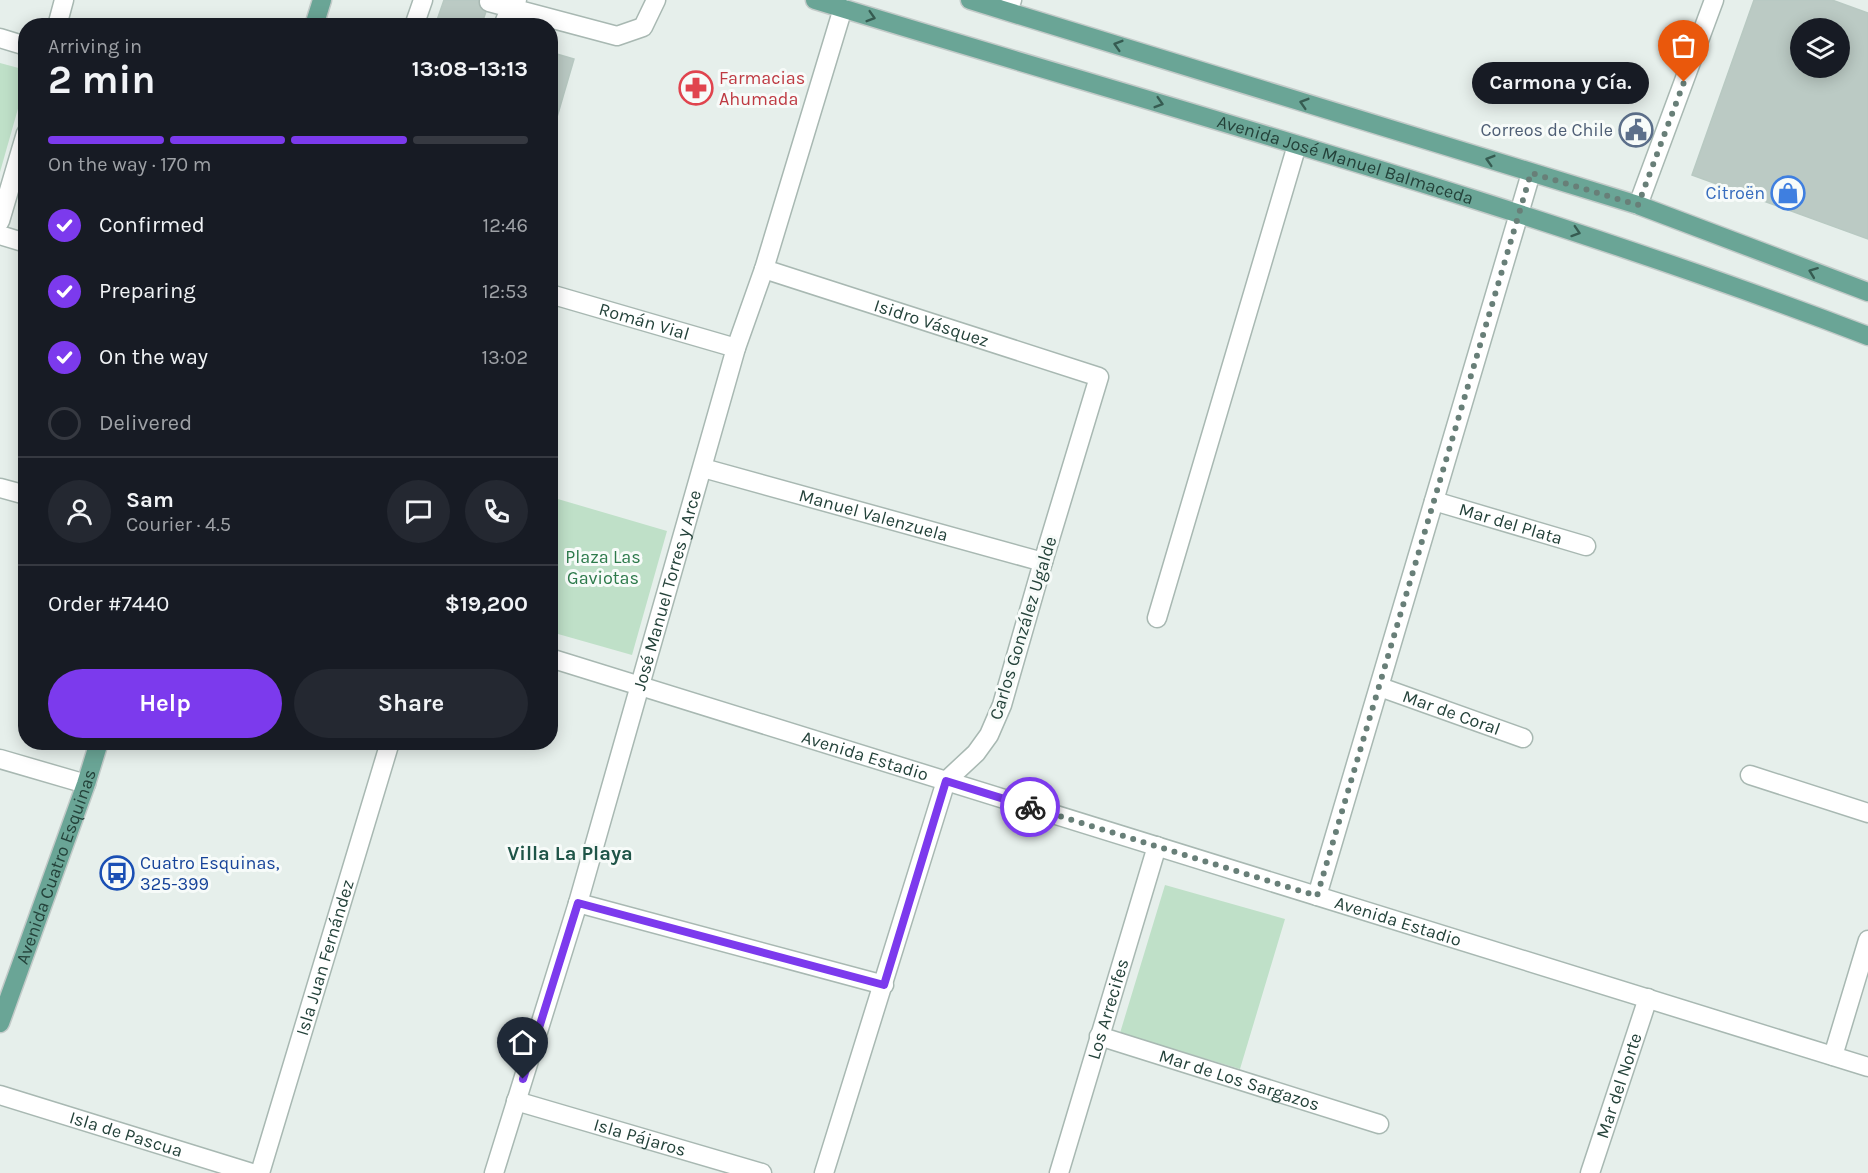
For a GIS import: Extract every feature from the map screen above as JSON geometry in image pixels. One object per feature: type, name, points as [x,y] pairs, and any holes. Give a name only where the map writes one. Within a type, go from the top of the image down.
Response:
[{"type":"main road","points":[[316,18],[322,0]]},
{"type":"main road","name":"Avenida José Manuel Balmaceda","points":[[816,0],[1520,214],[1658,259],[1868,336]]},
{"type":"main road","points":[[970,0],[1010,6],[1531,173],[1638,205],[1868,292]]},
{"type":"main road","name":"Avenida Cuatro Esquinas","points":[[0,1023],[87,784],[97,750]]},
{"type":"street","points":[[59,18],[64,0]]},
{"type":"street","points":[[417,18],[423,0]]},
{"type":"street","points":[[489,2],[514,4],[617,36],[642,27],[656,0]]},
{"type":"street","points":[[1638,205],[1714,0]]},
{"type":"street","points":[[507,18],[514,4]]},
{"type":"street","name":"José Manuel Torres y Arce","points":[[494,1173],[578,903],[704,468],[736,348],[764,269],[843,9]]},
{"type":"street","points":[[0,38],[18,44]]},
{"type":"street","points":[[1157,618],[1297,145]]},
{"type":"street","points":[[0,221],[18,161]]},
{"type":"street","points":[[1317,896],[1531,173]]},
{"type":"street","points":[[0,235],[18,241]]},
{"type":"street","name":"Isidro Vásquez","points":[[764,269],[1100,377]]},
{"type":"street","name":"Román Vial","points":[[558,296],[736,348]]},
{"type":"street","name":"Carlos González Ugalde","points":[[824,1173],[946,781],[975,753],[989,735],[1002,705],[1100,377]]},
{"type":"street","name":"Manuel Valenzuela","points":[[704,468],[1043,562]]},
{"type":"street","points":[[0,488],[18,493]]},
{"type":"street","name":"Mar del Plata","points":[[1434,501],[1586,546]]},
{"type":"street","name":"Avenida Estadio","points":[[558,660],[1868,1067]]},
{"type":"street","name":"Mar de Coral","points":[[1380,687],[1523,738]]},
{"type":"street","name":"Isla Juan Fernández","points":[[260,1173],[388,750]]},
{"type":"street","points":[[0,759],[87,784]]},
{"type":"street","points":[[1750,775],[1868,813]]},
{"type":"street","name":"Los Arrecifes","points":[[1059,1173],[1157,846]]},
{"type":"street","points":[[578,903],[884,985]]},
{"type":"street","points":[[1833,1056],[1868,940]]},
{"type":"street","name":"Mar del Norte","points":[[1590,1173],[1648,998]]},
{"type":"street","name":"Mar de Los Sargazos","points":[[1099,1036],[1379,1124]]},
{"type":"street","name":"Isla de Pascua","points":[[0,1095],[252,1173]]},
{"type":"street","name":"Isla Pájaros","points":[[516,1101],[762,1173]]},
{"type":"green space","points":[[0,63],[18,68],[18,109],[0,172]]},
{"type":"green space","name":"Plaza Las Gaviotas","points":[[558,499],[667,531],[632,655],[558,634]]},
{"type":"green space","points":[[1165,885],[1285,919],[1240,1069],[1120,1033]]},
{"type":"building","points":[[444,0],[490,0],[484,18],[438,18]]},
{"type":"building","points":[[1754,0],[1832,0],[1868,13],[1868,239],[1692,175]]},
{"type":"building","points":[[558,54],[574,59],[558,114]]},
{"type":"way so far","points":[[1030,807],[1317,896],[1531,173],[1638,205],[1684,82]]},
{"type":"place","name":"Carmona y Cía.","points":[[1684,82]]},
{"type":"place","name":"Farmacias Ahumada","points":[[696,88]]},
{"type":"place","name":"Correos de Chile","points":[[1636,130]]},
{"type":"place","name":"Citroën","points":[[1788,193]]},
{"type":"place","name":"Cuatro Esquinas, 325-399","points":[[117,873]]},
{"type":"district","name":"Villa La Playa","points":[[570,853]]},
{"type":"route","points":[[523,1079],[578,903],[884,985],[946,781],[1030,807]]}]
